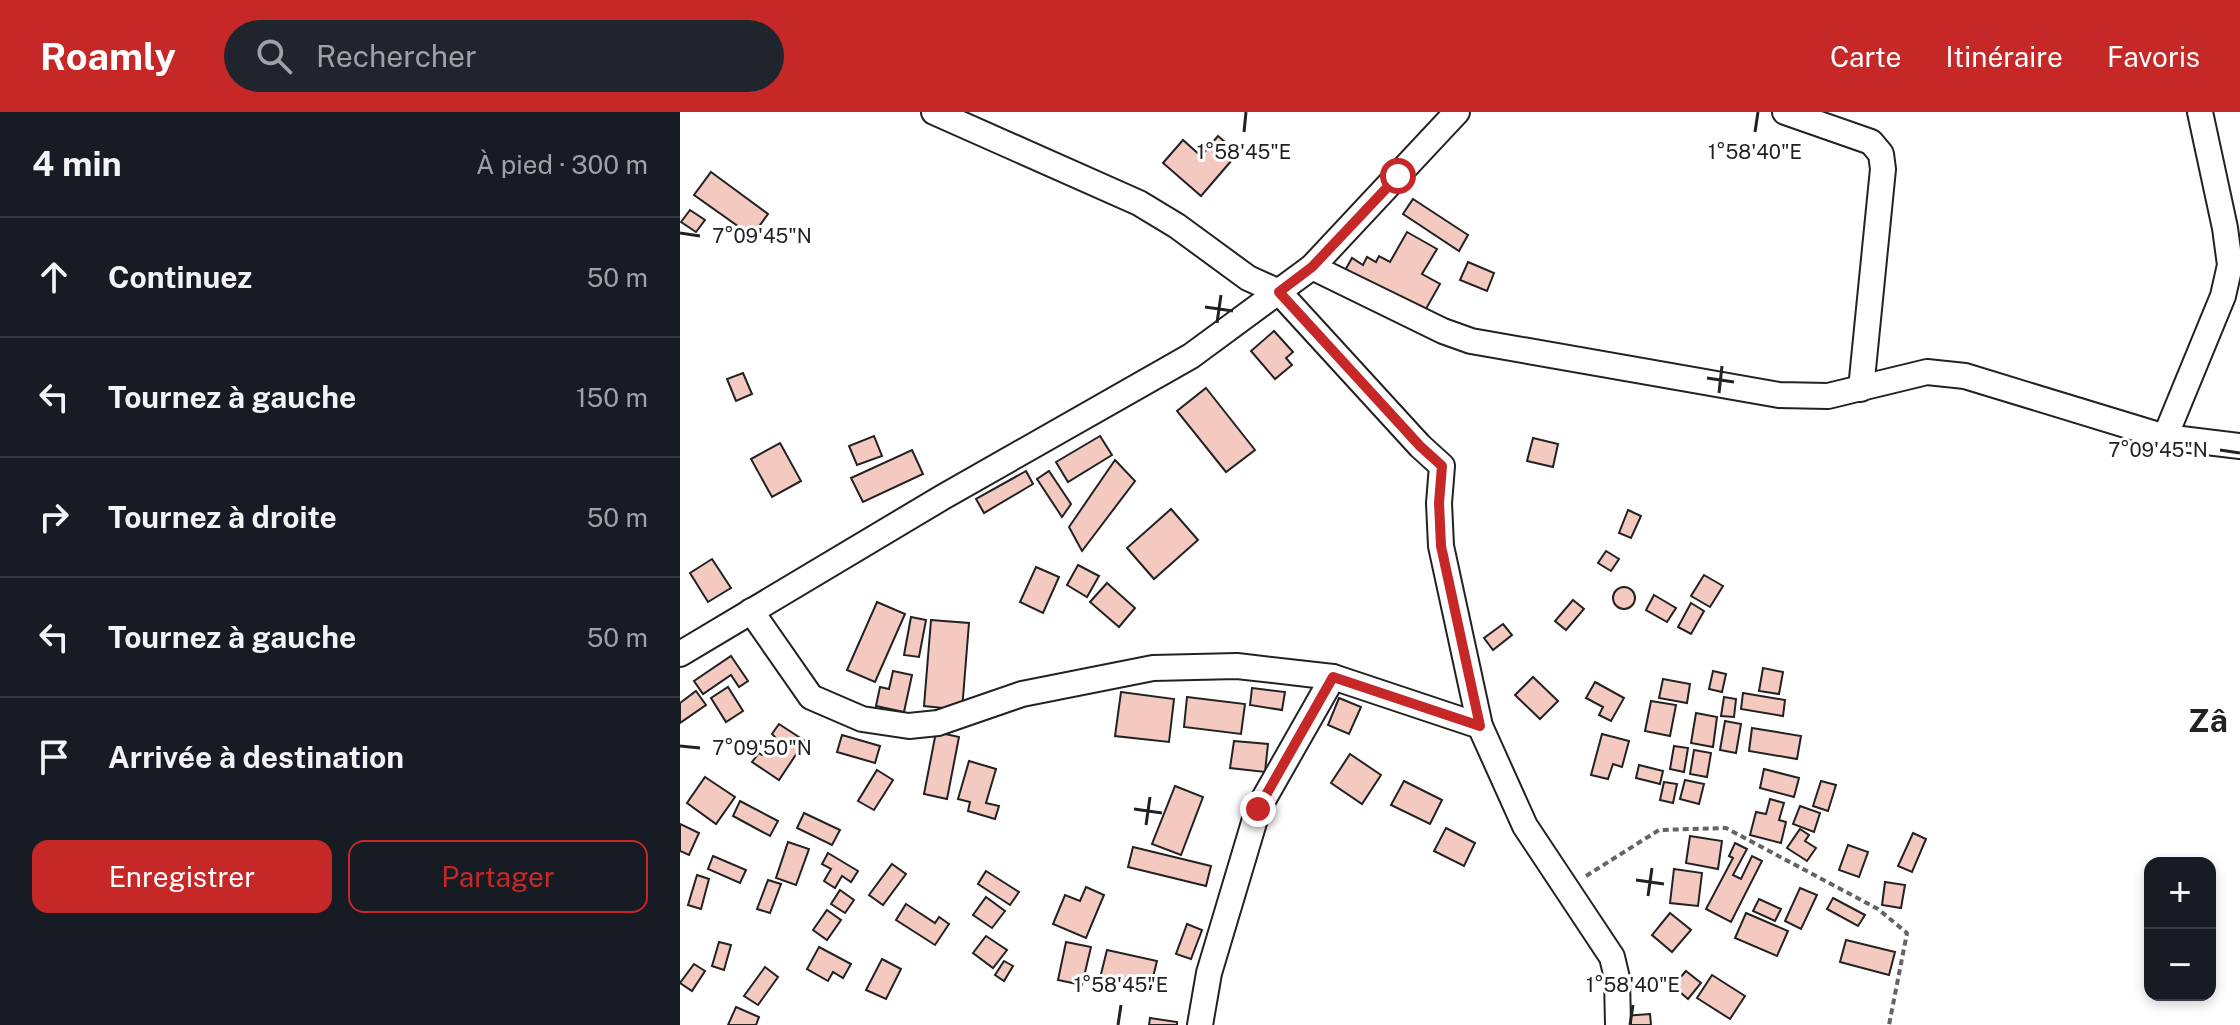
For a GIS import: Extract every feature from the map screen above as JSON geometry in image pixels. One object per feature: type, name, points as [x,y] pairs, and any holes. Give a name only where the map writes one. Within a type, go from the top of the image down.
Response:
[{"type":"street","points":[[934,112],[1139,203],[1177,226],[1248,278],[1279,292],[1442,466],[1439,503],[1441,546],[1480,726],[1525,826],[1612,957],[1617,978],[1618,1025]]},
{"type":"street","points":[[680,654],[943,497],[1191,356],[1312,267],[1457,112]]},
{"type":"street","points":[[1785,112],[1871,142],[1881,154],[1883,169],[1861,389]]},
{"type":"street","points":[[2165,437],[2223,296],[2230,265],[2200,112]]},
{"type":"street","points":[[1312,267],[1443,331],[1471,341],[1779,395],[1828,396],[1927,372],[1965,376],[2165,437],[2240,446]]},
{"type":"street","points":[[751,611],[811,697],[862,719],[909,726],[938,723],[1022,694],[1153,668],[1237,666],[1333,677],[1480,726]]},
{"type":"street","points":[[1200,1025],[1209,973],[1258,809],[1333,677]]},
{"type":"path","points":[[1567,888],[1659,830],[1726,828],[1878,909],[1907,933],[1889,1025]]},
{"type":"building","points":[[1218,136],[1238,153],[1201,196],[1163,163],[1183,140],[1201,156]]},
{"type":"building","points":[[711,172],[768,214],[752,236],[694,195]]},
{"type":"building","points":[[1413,199],[1468,235],[1459,251],[1403,214]]},
{"type":"building","points":[[690,210],[705,220],[696,232],[681,222]]},
{"type":"building","points":[[1407,232],[1437,249],[1422,274],[1440,284],[1422,316],[1344,272],[1352,258],[1363,265],[1367,257],[1376,262],[1379,256],[1390,262]]},
{"type":"building","points":[[1468,262],[1494,273],[1487,291],[1460,280]]},
{"type":"building","points":[[1274,331],[1293,352],[1286,358],[1292,365],[1275,379],[1251,351]]},
{"type":"building","points":[[743,373],[752,394],[736,401],[727,379]]},
{"type":"building","points":[[1206,388],[1255,450],[1226,472],[1177,411]]},
{"type":"building","points":[[874,436],[882,456],[857,465],[849,446]]},
{"type":"building","points":[[1100,436],[1112,455],[1068,482],[1056,462]]},
{"type":"building","points":[[1533,438],[1558,444],[1553,467],[1527,461]]},
{"type":"building","points":[[780,443],[801,481],[772,497],[751,459]]},
{"type":"building","points":[[912,450],[923,474],[863,502],[851,478]]},
{"type":"building","points":[[1115,460],[1135,481],[1082,551],[1069,527]]},
{"type":"building","points":[[1026,471],[1033,484],[984,513],[976,499]]},
{"type":"building","points":[[1049,471],[1071,504],[1062,517],[1037,479]]},
{"type":"building","points":[[1171,509],[1198,540],[1154,579],[1127,548]]},
{"type":"building","points":[[1628,510],[1641,516],[1631,538],[1619,533]]},
{"type":"building","points":[[1606,551],[1619,559],[1611,571],[1598,563]]},
{"type":"building","points":[[712,559],[731,588],[708,602],[690,573]]},
{"type":"building","points":[[1078,565],[1099,576],[1087,597],[1067,585]]},
{"type":"building","points":[[1036,567],[1059,577],[1043,613],[1020,602]]},
{"type":"building","points":[[1704,575],[1723,586],[1710,607],[1691,596]]},
{"type":"building","points":[[1107,583],[1135,608],[1119,627],[1090,602]]},
{"type":"building","points":[[1624,587],[1632,590],[1635,598],[1632,606],[1624,609],[1616,606],[1613,598],[1616,590]]},
{"type":"building","points":[[1654,595],[1676,608],[1667,622],[1646,610]]},
{"type":"building","points":[[1573,600],[1584,609],[1566,630],[1555,621]]},
{"type":"building","points":[[877,602],[905,614],[875,682],[847,670]]},
{"type":"building","points":[[1691,603],[1704,611],[1691,634],[1678,627]]},
{"type":"building","points":[[911,617],[926,620],[919,657],[904,655]]},
{"type":"building","points":[[931,620],[969,623],[962,710],[924,706]]},
{"type":"building","points":[[1503,624],[1512,635],[1493,650],[1484,638]]},
{"type":"building","points":[[731,656],[748,681],[739,687],[731,675],[703,694],[694,681]]},
{"type":"building","points":[[1763,668],[1783,672],[1779,694],[1759,691]]},
{"type":"building","points":[[893,671],[912,675],[904,712],[876,706],[880,687],[889,689]]},
{"type":"building","points":[[1713,671],[1726,674],[1722,692],[1709,689]]},
{"type":"building","points":[[1533,677],[1558,701],[1540,719],[1515,695]]},
{"type":"building","points":[[1663,679],[1690,684],[1687,703],[1659,698]]},
{"type":"building","points":[[1595,682],[1624,698],[1611,721],[1599,715],[1603,707],[1586,698]]},
{"type":"building","points":[[728,687],[743,711],[726,722],[711,698]]},
{"type":"building","points":[[1252,688],[1285,692],[1282,710],[1250,705]]},
{"type":"building","points":[[696,691],[706,705],[680,723],[680,703]]},
{"type":"building","points":[[1121,692],[1174,699],[1169,742],[1115,736]]},
{"type":"building","points":[[1743,693],[1785,700],[1783,716],[1741,709]]},
{"type":"building","points":[[1187,697],[1245,704],[1241,734],[1184,727]]},
{"type":"building","points":[[1724,697],[1736,699],[1734,717],[1721,716]]},
{"type":"building","points":[[1339,698],[1361,707],[1349,734],[1328,725]]},
{"type":"building","points":[[1651,701],[1676,705],[1670,736],[1645,731]]},
{"type":"building","points":[[1696,713],[1717,717],[1713,747],[1691,743]]},
{"type":"building","points":[[1725,721],[1741,724],[1736,753],[1720,750]]},
{"type":"building","points":[[779,724],[805,741],[779,780],[752,762],[759,753],[762,755],[775,737],[772,734]]},
{"type":"building","points":[[1752,728],[1801,736],[1797,759],[1749,751]]},
{"type":"building","points":[[936,732],[959,737],[947,799],[924,794]]},
{"type":"building","points":[[1602,734],[1629,741],[1622,767],[1613,764],[1608,779],[1591,775]]},
{"type":"building","points":[[842,735],[880,746],[875,763],[837,752]]},
{"type":"building","points":[[1234,741],[1268,744],[1265,772],[1230,768]]},
{"type":"building","points":[[1674,746],[1688,748],[1684,772],[1670,769]]},
{"type":"building","points":[[1694,750],[1711,753],[1707,777],[1690,774]]},
{"type":"building","points":[[1350,754],[1381,775],[1362,804],[1331,783]]},
{"type":"building","points":[[969,761],[996,769],[986,803],[999,806],[995,819],[968,811],[970,802],[958,799]]},
{"type":"building","points":[[1639,765],[1663,771],[1660,784],[1636,778]]},
{"type":"building","points":[[1764,769],[1799,778],[1794,797],[1760,788]]},
{"type":"building","points":[[877,770],[893,780],[874,810],[858,801]]},
{"type":"building","points":[[705,777],[735,797],[716,824],[687,803]]},
{"type":"building","points":[[1685,780],[1704,784],[1699,804],[1680,799]]},
{"type":"building","points":[[1404,781],[1442,800],[1430,824],[1391,805]]},
{"type":"building","points":[[1821,781],[1836,785],[1828,811],[1813,806]]},
{"type":"building","points":[[1664,782],[1677,784],[1673,803],[1660,800]]},
{"type":"building","points":[[1175,786],[1203,797],[1181,855],[1152,844]]},
{"type":"building","points":[[1770,799],[1784,803],[1779,820],[1786,822],[1781,843],[1750,835],[1756,812],[1766,814]]},
{"type":"building","points":[[740,801],[778,821],[770,836],[733,816]]},
{"type":"building","points":[[1800,806],[1820,813],[1814,832],[1793,824]]},
{"type":"building","points":[[804,813],[840,830],[832,845],[797,828]]},
{"type":"building","points":[[680,824],[699,833],[689,855],[680,851]]},
{"type":"building","points":[[1446,828],[1475,843],[1464,866],[1434,851]]},
{"type":"building","points":[[1800,829],[1809,835],[1805,841],[1816,848],[1807,861],[1787,848]]},
{"type":"building","points":[[1913,833],[1926,839],[1912,872],[1898,866]]},
{"type":"building","points":[[1690,836],[1722,841],[1718,869],[1686,863]]},
{"type":"building","points":[[788,842],[809,849],[796,885],[776,878]]},
{"type":"building","points":[[1735,843],[1747,849],[1733,875],[1741,879],[1752,856],[1762,861],[1731,922],[1706,909],[1733,858],[1729,856]]},
{"type":"building","points":[[1848,845],[1868,852],[1859,877],[1839,870]]},
{"type":"building","points":[[1133,847],[1211,866],[1206,886],[1128,867]]},
{"type":"building","points":[[828,853],[858,871],[851,882],[842,876],[835,888],[824,881],[831,869],[822,864]]},
{"type":"building","points":[[713,856],[746,870],[740,883],[708,869]]},
{"type":"building","points":[[892,864],[906,874],[883,905],[869,895]]},
{"type":"building","points":[[1674,869],[1702,873],[1698,906],[1670,903]]},
{"type":"building","points":[[986,871],[1019,892],[1010,905],[978,884]]},
{"type":"building","points":[[697,875],[709,879],[701,909],[688,905]]},
{"type":"building","points":[[768,880],[781,884],[770,913],[757,909]]},
{"type":"building","points":[[1885,882],[1905,885],[1901,908],[1882,905]]},
{"type":"building","points":[[1086,887],[1104,895],[1086,938],[1053,924],[1065,895],[1080,901]]},
{"type":"building","points":[[1800,888],[1817,895],[1801,929],[1785,921]]},
{"type":"building","points":[[840,890],[854,900],[845,913],[831,904]]},
{"type":"building","points":[[986,897],[1005,911],[992,928],[973,915]]},
{"type":"building","points":[[1833,898],[1865,915],[1858,926],[1827,909]]},
{"type":"building","points":[[1759,899],[1781,909],[1775,921],[1753,911]]},
{"type":"building","points":[[906,904],[935,923],[939,917],[949,924],[935,945],[896,920]]},
{"type":"building","points":[[827,910],[841,920],[827,940],[813,930]]},
{"type":"building","points":[[1670,913],[1691,930],[1672,952],[1652,935]]},
{"type":"building","points":[[1746,913],[1788,931],[1777,956],[1735,938]]},
{"type":"building","points":[[1187,924],[1202,930],[1191,959],[1176,954]]},
{"type":"building","points":[[986,936],[1007,950],[993,968],[973,953]]},
{"type":"building","points":[[1846,940],[1895,952],[1889,975],[1840,962]]},
{"type":"building","points":[[719,942],[731,945],[724,970],[712,966]]},
{"type":"building","points":[[1066,942],[1091,947],[1082,985],[1058,980]]},
{"type":"building","points":[[819,947],[851,964],[843,978],[833,972],[828,981],[807,969]]},
{"type":"building","points":[[1107,950],[1157,961],[1150,989],[1100,978]]},
{"type":"building","points":[[882,959],[901,969],[886,999],[866,990]]},
{"type":"building","points":[[1004,961],[1013,966],[1004,981],[995,975]]},
{"type":"building","points":[[694,964],[705,971],[692,991],[680,983]]},
{"type":"building","points":[[765,967],[778,977],[758,1005],[744,996]]},
{"type":"building","points":[[1686,971],[1701,983],[1688,999],[1673,986]]},
{"type":"building","points":[[1712,975],[1745,996],[1730,1019],[1697,998]]},
{"type":"building","points":[[736,1007],[759,1017],[756,1025],[728,1025]]},
{"type":"building","points":[[1650,1014],[1651,1025],[1624,1025],[1623,1016]]},
{"type":"building","points":[[1150,1018],[1177,1022],[1177,1025],[1149,1025]]},
{"type":"district","name":"Zâ","points":[[2208,721]]},
{"type":"route","points":[[1258,809],[1333,677],[1480,726],[1441,546],[1439,503],[1442,466],[1279,292],[1312,267],[1398,176]]}]
